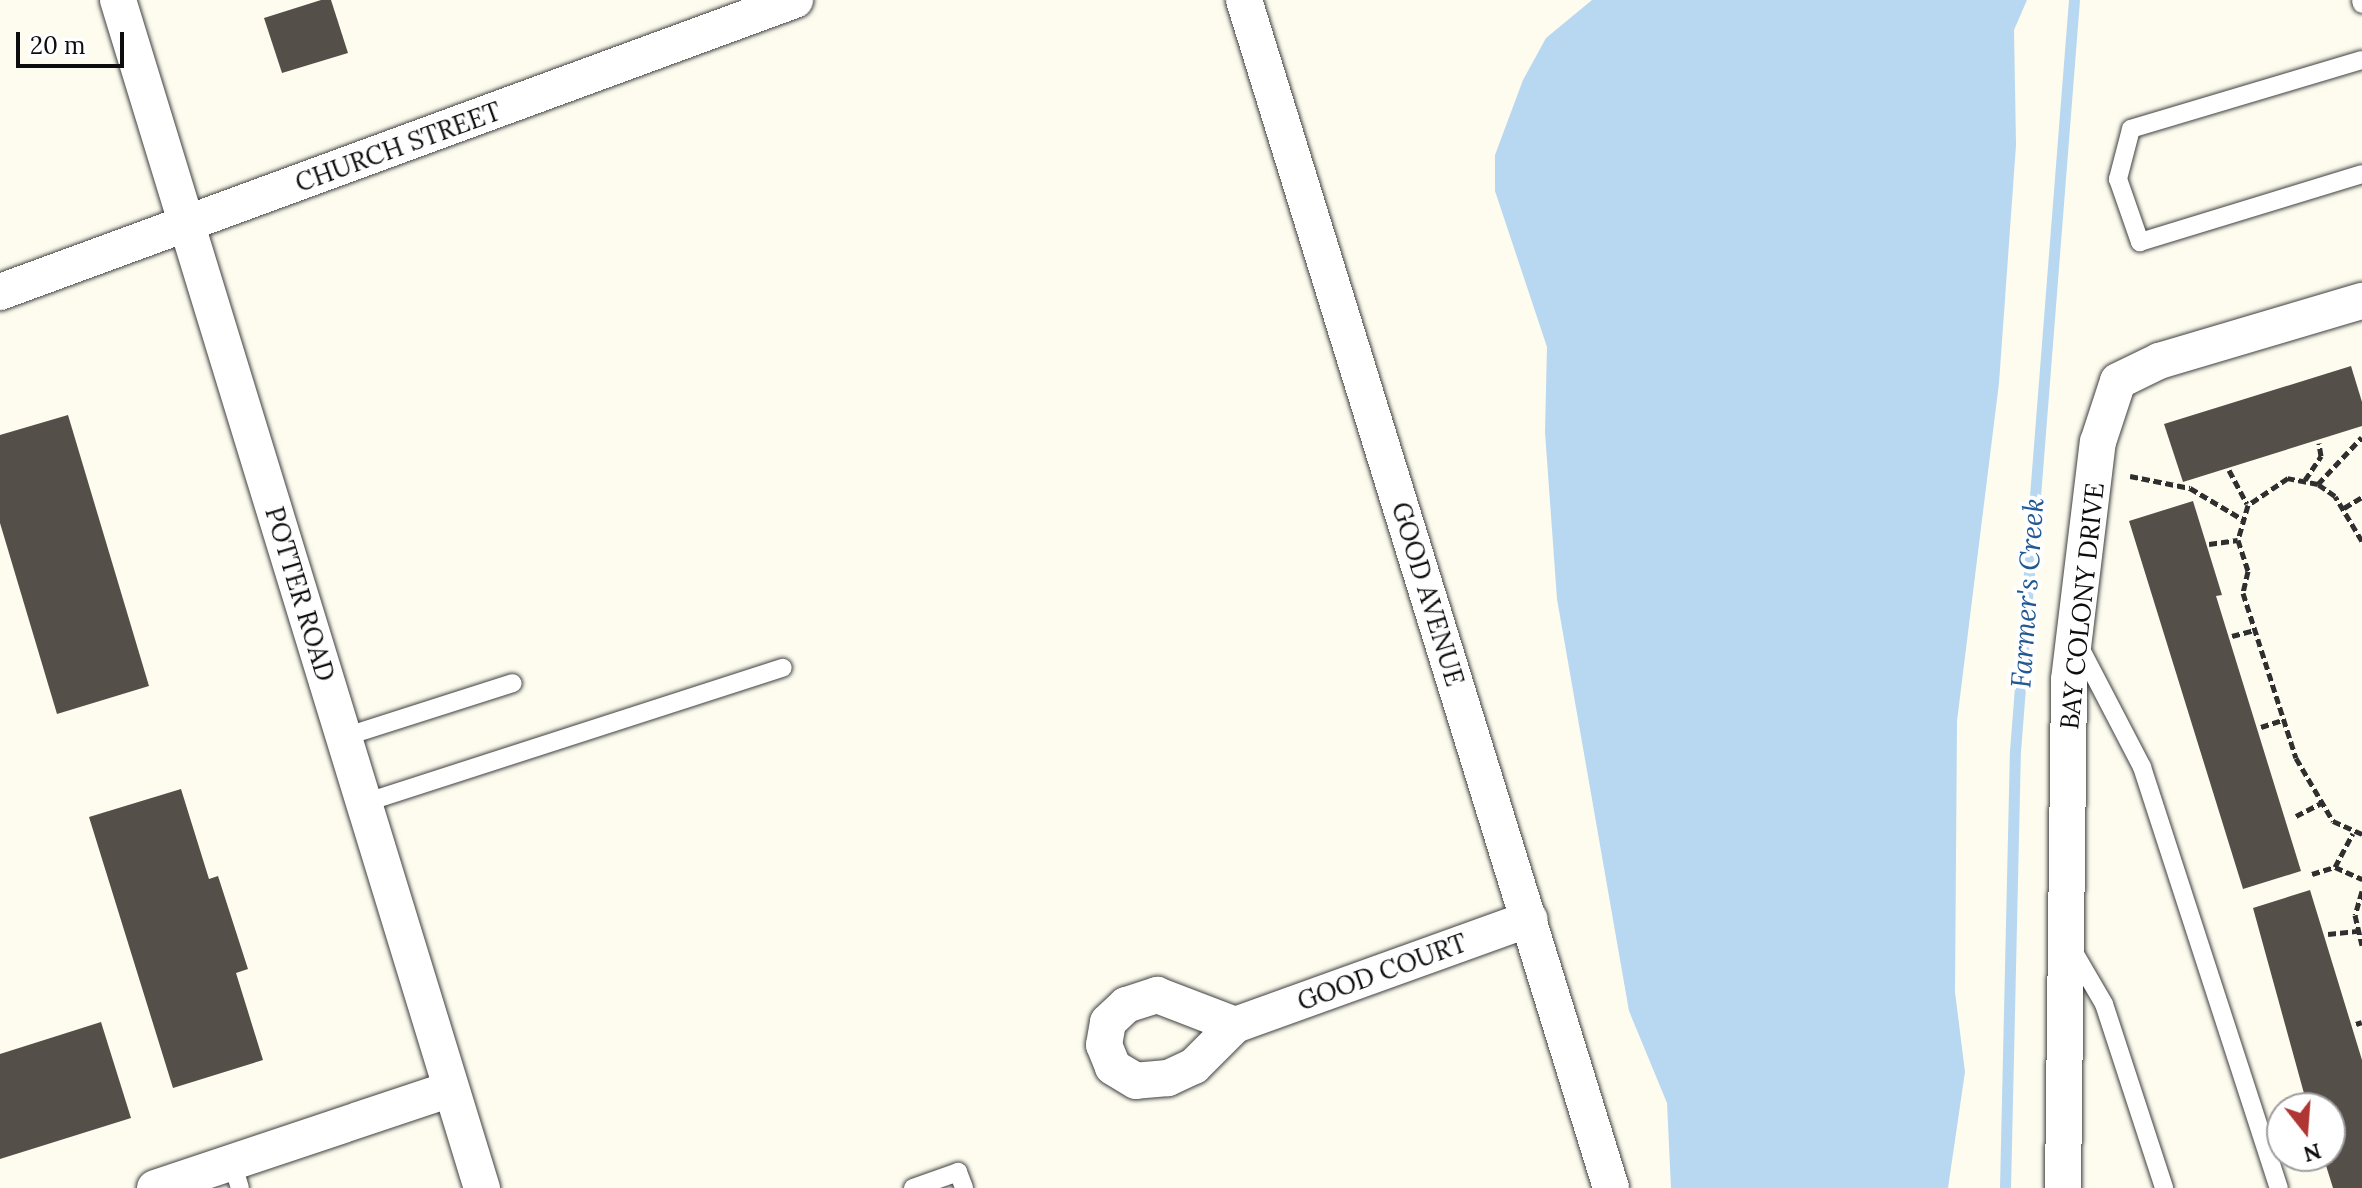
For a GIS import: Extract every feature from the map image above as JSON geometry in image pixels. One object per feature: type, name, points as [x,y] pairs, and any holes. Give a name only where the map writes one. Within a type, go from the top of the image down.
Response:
[{"type":"street","name":"POTTER ROAD","points":[[118,0],[482,1188]]},
{"type":"street","name":"CHURCH STREET","points":[[0,292],[795,0]]},
{"type":"street","name":"GOOD AVENUE","points":[[1244,0],[1611,1188]]},
{"type":"street","name":"BAY COLONY DRIVE","points":[[2063,1188],[2069,680],[2096,461],[2118,381],[2159,361],[2362,301]]},
{"type":"street","name":"GOOD COURT","points":[[1235,1025],[1529,919]]},
{"type":"street","points":[[155,1188],[236,1175],[451,1089]]},
{"type":"lane","points":[[2362,60],[2131,129],[2118,179],[2140,242],[2362,174]]},
{"type":"lane","points":[[2075,636],[2142,767],[2279,1188]]},
{"type":"lane","points":[[364,803],[783,668]]},
{"type":"lane","points":[[344,737],[513,683]]},
{"type":"lane","points":[[2066,939],[2104,1004],[2164,1188]]},
{"type":"lane","points":[[913,1188],[958,1172],[964,1188]]},
{"type":"path","points":[[2318,484],[2362,437]]},
{"type":"path","points":[[2305,480],[2321,456],[2319,443]]},
{"type":"path","points":[[2096,461],[2156,484],[2190,488],[2242,519]]},
{"type":"path","points":[[2229,470],[2248,505]]},
{"type":"path","points":[[2362,541],[2344,508],[2318,484],[2288,478],[2248,505],[2238,540],[2248,571],[2243,593],[2296,758],[2312,778],[2321,803],[2333,821],[2353,833],[2362,834]]},
{"type":"path","points":[[2344,508],[2362,497]]},
{"type":"path","points":[[2209,544],[2238,540]]},
{"type":"path","points":[[2232,636],[2255,630]]},
{"type":"path","points":[[2261,727],[2284,720]]},
{"type":"path","points":[[2296,816],[2321,803]]},
{"type":"path","points":[[2335,867],[2353,833]]},
{"type":"path","points":[[2312,874],[2335,867],[2362,879]]},
{"type":"path","points":[[2362,891],[2355,915],[2362,945]]},
{"type":"path","points":[[2328,934],[2358,931]]},
{"type":"water","points":[[1592,0],[2027,0],[2014,30],[2016,145],[1999,383],[1957,721],[1955,992],[1965,1072],[1948,1188],[1671,1188],[1667,1103],[1629,1011],[1557,599],[1545,432],[1547,347],[1495,191],[1495,155],[1523,80],[1546,38]]},
{"type":"building","points":[[321,0],[331,0],[348,53],[282,73],[264,18]]},
{"type":"building","points":[[2351,366],[2362,402],[2362,426],[2183,482],[2164,424]]},
{"type":"building","points":[[68,415],[149,686],[57,714],[0,523],[0,435]]},
{"type":"building","points":[[2193,501],[2222,595],[2216,596],[2301,871],[2243,889],[2129,521]]},
{"type":"building","points":[[181,789],[209,879],[218,876],[248,969],[236,973],[263,1060],[173,1088],[89,817]]},
{"type":"building","points":[[2310,890],[2362,1060],[2362,1188],[2333,1188],[2328,1172],[2346,1172],[2346,1092],[2304,1092],[2253,908]]},
{"type":"building","points":[[101,1022],[131,1118],[0,1159],[0,1054]]},
{"type":"waterway","name":"Farmer's Creek","points":[[2005,1188],[2015,751],[2074,0]]}]
